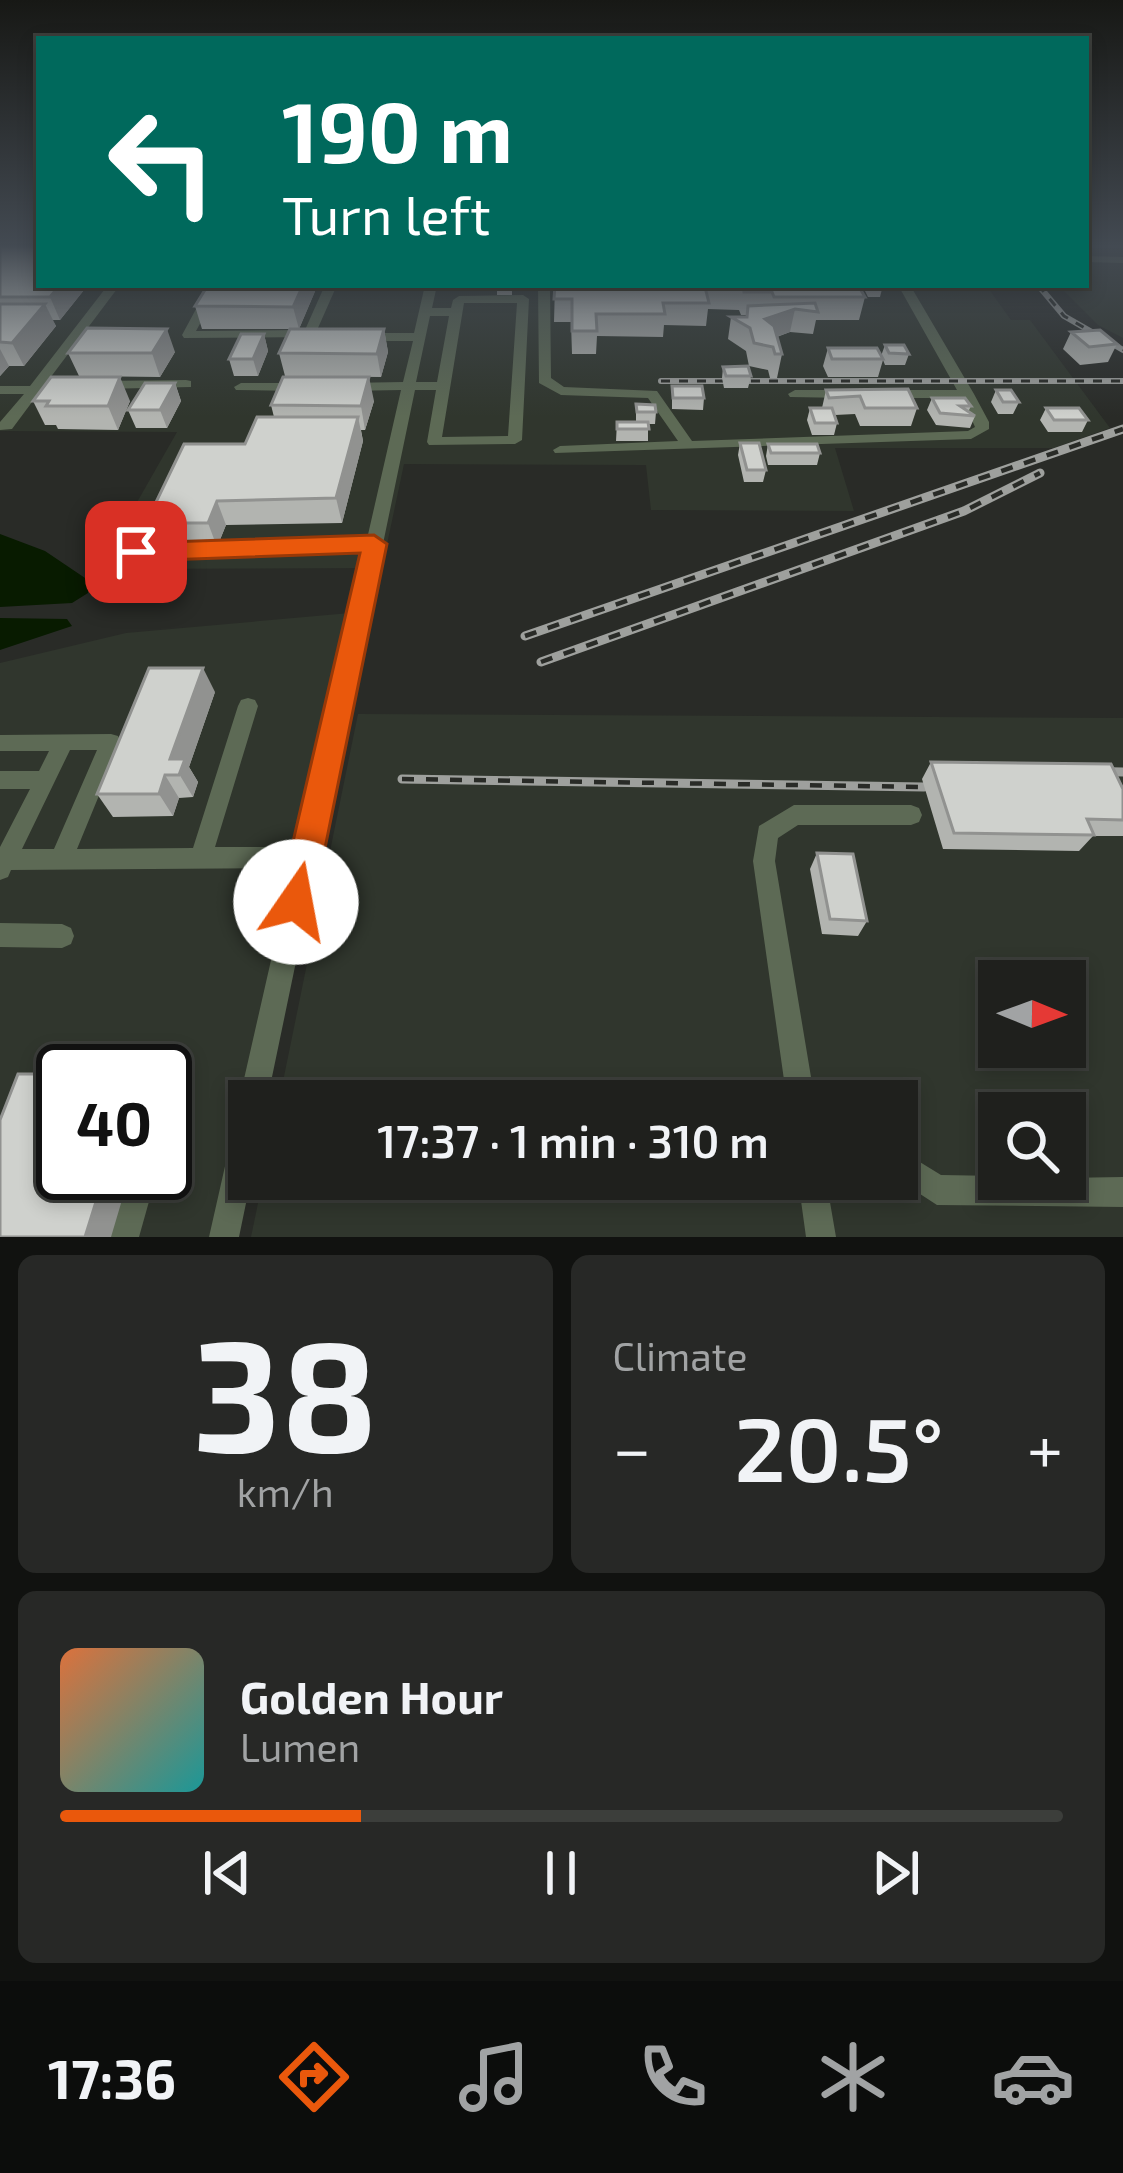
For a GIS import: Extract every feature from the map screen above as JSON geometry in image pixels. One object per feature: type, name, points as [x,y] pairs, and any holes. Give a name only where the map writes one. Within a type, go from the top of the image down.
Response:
[{"type":"street","points":[[4,426],[101,302]]},
{"type":"street","points":[[206,302],[188,335],[333,337]]},
{"type":"street","points":[[310,334],[324,302]]},
{"type":"street","points":[[258,1080],[427,302]]},
{"type":"street","points":[[458,302],[434,442],[515,440],[523,302]]},
{"type":"street","points":[[544,302],[544,380],[561,391],[652,394],[686,442]]},
{"type":"street","points":[[560,450],[971,435],[982,422],[914,302]]},
{"type":"street","points":[[425,312],[456,312]]},
{"type":"street","points":[[357,337],[420,337]]},
{"type":"street","points":[[0,404],[80,388],[186,384]]},
{"type":"street","points":[[337,387],[443,386]]},
{"type":"street","points":[[241,387],[313,387]]},
{"type":"street","points":[[0,390],[27,397]]},
{"type":"street","points":[[795,394],[967,394]]},
{"type":"street","points":[[170,487],[136,552],[374,544]]},
{"type":"street","points":[[201,858],[248,706]]},
{"type":"street","points":[[0,742],[111,742],[61,860]]},
{"type":"street","points":[[2,865],[64,742]]},
{"type":"street","points":[[0,780],[45,780]]},
{"type":"street","points":[[798,1080],[764,861],[767,833],[794,814],[911,815]]},
{"type":"street","points":[[2,865],[306,857]]},
{"type":"street","points":[[0,935],[62,936]]},
{"type":"street","points":[[918,1176],[938,1190],[1123,1192]]},
{"type":"street","points":[[124,1237],[135,1200]]},
{"type":"street","points":[[224,1237],[232,1200]]},
{"type":"street","points":[[815,1200],[821,1237]]},
{"type":"shaded area","points":[[0,302],[998,302],[1011,320],[1030,320],[1110,428],[1054,448],[835,448],[854,511],[651,510],[646,465],[404,464],[382,568],[99,569],[177,432],[0,431]]},
{"type":"shaded area","points":[[1075,302],[1123,302],[1123,338],[1098,325]]},
{"type":"shaded area","points":[[0,534],[45,551],[88,580],[88,593],[72,603],[0,607]]},
{"type":"shaded area","points":[[350,613],[246,1080],[228,1080],[228,1161],[211,1237],[0,1237],[0,663],[126,633]]},
{"type":"shaded area","points":[[0,618],[67,619],[72,626],[0,650]]},
{"type":"shaded area","points":[[358,714],[1123,718],[1123,1237],[251,1237],[259,1200],[918,1200],[918,1080],[283,1080]]},
{"type":"building","points":[[198,302],[295,302],[293,307],[195,306]]},
{"type":"building","points":[[572,302],[709,303],[663,303],[665,314],[596,314],[597,331],[572,331]]},
{"type":"building","points":[[815,303],[818,312],[795,309],[765,319],[774,326],[782,354],[754,343],[750,328],[731,317],[747,317],[748,306]]},
{"type":"building","points":[[0,304],[45,304],[12,343],[0,342]]},
{"type":"building","points":[[87,328],[167,329],[152,353],[68,353]]},
{"type":"building","points":[[290,329],[384,329],[377,354],[279,353]]},
{"type":"building","points":[[1100,330],[1117,344],[1089,347],[1071,332]]},
{"type":"building","points":[[241,334],[264,334],[253,359],[229,359]]},
{"type":"building","points":[[885,345],[904,345],[909,354],[889,353]]},
{"type":"building","points":[[828,348],[877,348],[883,359],[832,359]]},
{"type":"building","points":[[748,366],[751,376],[726,376],[723,367]]},
{"type":"building","points":[[51,377],[120,377],[108,406],[46,406],[49,401],[33,401]]},
{"type":"building","points":[[283,377],[369,377],[361,406],[271,405]]},
{"type":"building","points":[[145,383],[175,383],[160,410],[128,410]]},
{"type":"building","points":[[672,386],[702,386],[704,398],[673,398]]},
{"type":"building","points":[[908,389],[917,408],[865,408],[860,396],[829,398],[826,390]]},
{"type":"building","points":[[996,390],[1011,390],[1019,402],[1003,402]]},
{"type":"building","points":[[932,398],[965,398],[971,406],[960,406],[975,416],[940,413]]},
{"type":"building","points":[[636,404],[655,405],[656,412],[637,412]]},
{"type":"building","points":[[810,408],[832,408],[837,423],[815,423]]},
{"type":"building","points":[[1046,408],[1079,408],[1088,420],[1054,420]]},
{"type":"building","points":[[257,417],[358,417],[336,498],[217,501],[208,523],[146,523],[184,444],[245,444]]},
{"type":"building","points":[[617,422],[648,422],[649,429],[617,429]]},
{"type":"building","points":[[740,443],[759,443],[766,470],[747,470]]},
{"type":"building","points":[[768,444],[817,444],[820,453],[771,453]]},
{"type":"building","points":[[149,668],[203,668],[170,759],[185,759],[179,775],[165,775],[159,794],[97,794]]},
{"type":"building","points":[[931,762],[1111,764],[1123,789],[1123,820],[1087,819],[1094,835],[954,833]]},
{"type":"building","points":[[817,853],[853,854],[867,921],[830,919]]},
{"type":"building","points":[[18,1074],[36,1074],[36,1200],[97,1200],[85,1237],[0,1237],[0,1120]]},
{"type":"railway","points":[[1052,302],[1064,316],[1123,350]]},
{"type":"railway","points":[[661,381],[1123,381]]},
{"type":"railway","points":[[525,636],[1123,429]]},
{"type":"railway","points":[[541,662],[964,511],[1040,473]]},
{"type":"railway","points":[[1078,771],[1123,772]]},
{"type":"railway","points":[[402,779],[924,787]]},
{"type":"route","points":[[136,552],[223,550],[256,544],[374,544],[296,902]]}]
